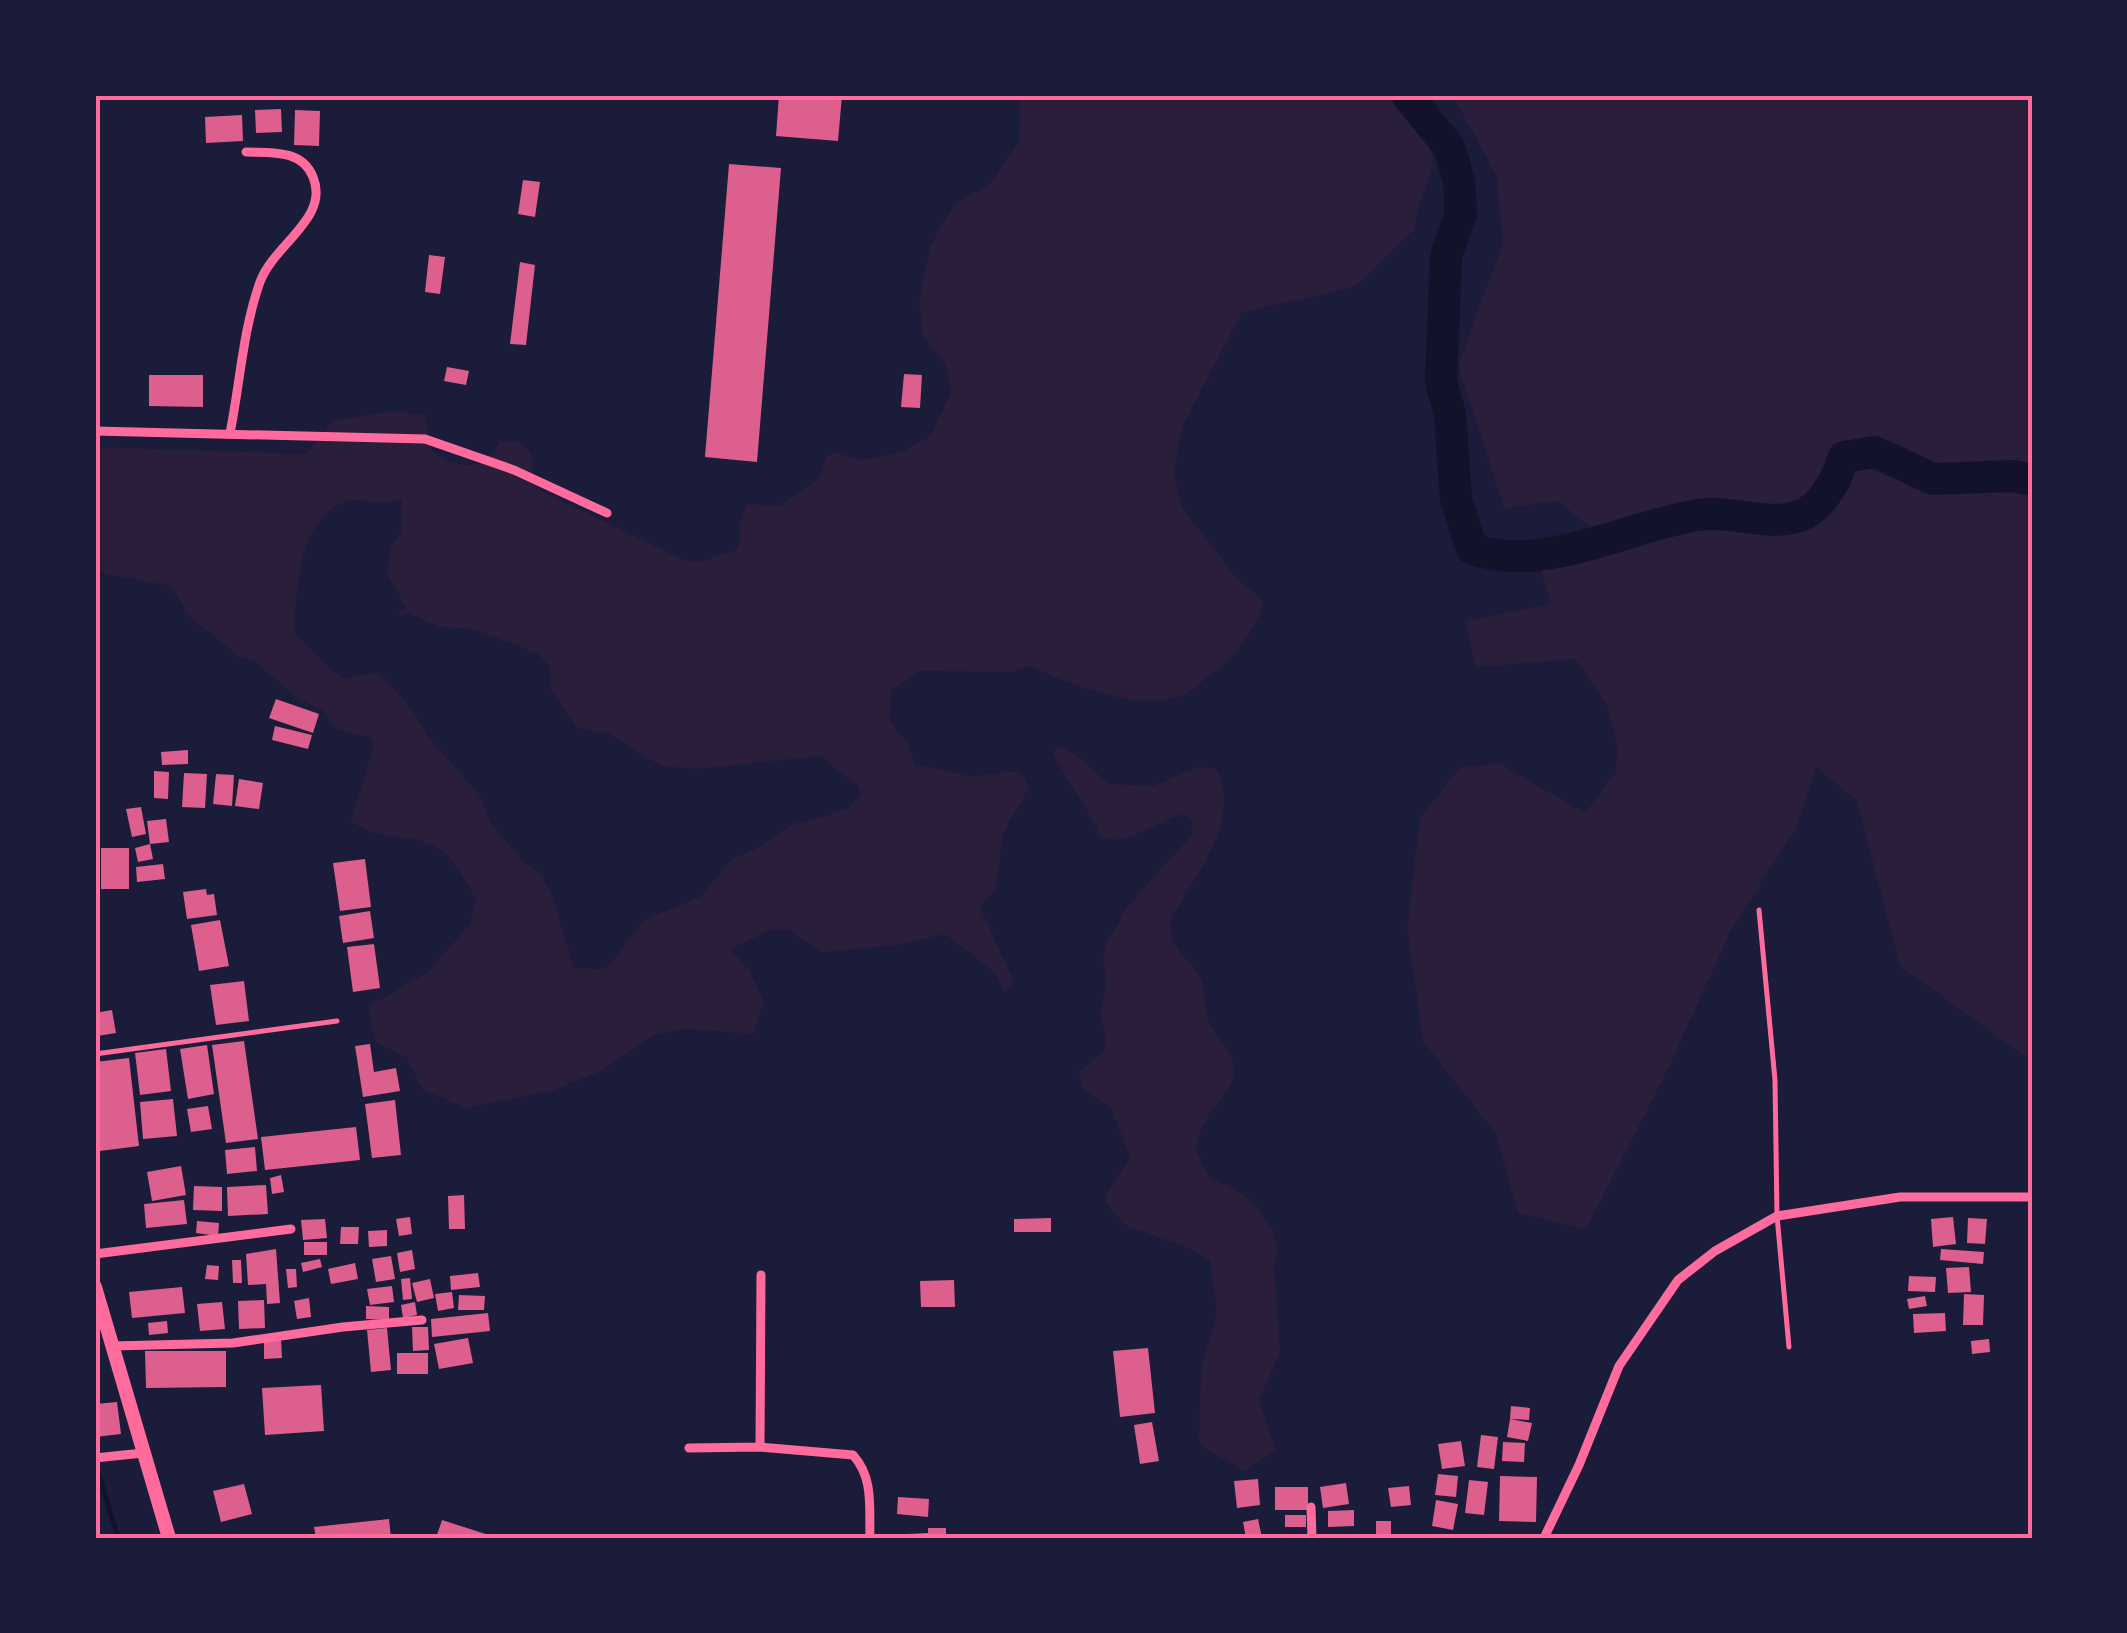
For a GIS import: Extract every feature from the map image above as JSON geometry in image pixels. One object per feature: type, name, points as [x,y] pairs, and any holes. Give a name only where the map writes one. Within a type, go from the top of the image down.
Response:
[{"type":"main road","points":[[95,1287],[169,1538]]},
{"type":"street","points":[[230,433],[260,282],[272,257],[310,216],[318,193],[310,170],[295,157],[246,152]]},
{"type":"street","points":[[95,431],[426,439],[514,470],[607,513]]},
{"type":"street","points":[[1544,1538],[1579,1466],[1619,1366],[1678,1280],[1716,1251],[1777,1216],[1900,1197],[2032,1197]]},
{"type":"street","points":[[95,1254],[291,1229]]},
{"type":"street","points":[[760,1447],[762,1275]]},
{"type":"street","points":[[112,1346],[233,1343],[422,1320]]},
{"type":"street","points":[[689,1448],[760,1447],[854,1455],[869,1482],[870,1538]]},
{"type":"street","points":[[95,1458],[143,1454]]},
{"type":"street","points":[[1310,1508],[1312,1538]]},
{"type":"lane","points":[[1759,910],[1774,1080],[1777,1216],[1789,1347]]},
{"type":"lane","points":[[95,1054],[337,1020]]},
{"type":"shaded area","points":[[1020,95],[1390,95],[1418,123],[1428,140],[1431,168],[1415,229],[1361,281],[1347,289],[1242,312],[1182,427],[1174,470],[1181,506],[1238,580],[1264,601],[1252,630],[1217,670],[1190,691],[1169,699],[1150,701],[1107,695],[1030,666],[1011,672],[919,671],[891,690],[890,721],[907,742],[915,766],[971,776],[1022,773],[1029,788],[1003,833],[996,888],[980,908],[1013,979],[1011,988],[1003,989],[995,972],[945,934],[899,945],[823,952],[788,930],[771,930],[730,949],[749,970],[764,1002],[753,1034],[687,1029],[655,1034],[596,1073],[554,1090],[466,1108],[423,1090],[407,1058],[375,1041],[368,1007],[429,971],[470,924],[476,899],[457,867],[439,848],[376,833],[351,821],[374,745],[371,737],[337,730],[325,712],[296,697],[254,661],[238,656],[188,615],[171,586],[106,574],[95,565],[95,447],[306,454],[333,421],[392,411],[425,415],[432,452],[442,457],[470,465],[486,459],[499,442],[519,441],[531,454],[535,488],[681,559],[698,562],[735,551],[747,504],[780,506],[819,478],[826,457],[835,452],[859,460],[900,453],[931,436],[951,392],[946,364],[923,337],[919,301],[930,246],[955,203],[989,185],[1019,141]],"holes":[[[352,500],[402,500],[401,533],[390,547],[388,576],[407,609],[392,616],[408,613],[440,627],[473,629],[539,654],[550,668],[551,690],[577,728],[610,734],[661,766],[696,769],[820,756],[859,787],[860,795],[848,808],[794,823],[762,846],[731,860],[701,896],[643,921],[610,965],[602,969],[574,968],[542,875],[528,866],[492,826],[478,792],[429,739],[411,708],[378,672],[342,679],[295,634],[299,575],[311,535],[321,519]]]},
{"type":"shaded area","points":[[1452,95],[2032,95],[2032,1061],[1900,966],[1857,801],[1816,767],[1796,829],[1733,926],[1666,1073],[1586,1229],[1518,1213],[1496,1134],[1423,1041],[1407,929],[1420,817],[1461,767],[1500,764],[1585,813],[1616,772],[1617,745],[1607,705],[1575,659],[1476,667],[1465,621],[1551,604],[1538,561],[1591,527],[1557,501],[1504,508],[1458,366],[1503,243],[1496,174]]},
{"type":"shaded area","points":[[1060,747],[1075,754],[1109,784],[1153,786],[1198,767],[1216,768],[1222,784],[1223,817],[1218,834],[1173,916],[1171,932],[1202,982],[1209,1022],[1234,1067],[1231,1085],[1208,1117],[1195,1148],[1209,1177],[1240,1192],[1254,1204],[1273,1232],[1278,1248],[1274,1265],[1280,1352],[1259,1400],[1276,1450],[1244,1471],[1202,1446],[1199,1438],[1201,1369],[1217,1313],[1210,1261],[1188,1248],[1123,1224],[1105,1200],[1130,1157],[1111,1108],[1083,1088],[1079,1072],[1105,1050],[1106,1033],[1100,1016],[1106,986],[1103,958],[1108,941],[1128,906],[1192,835],[1191,819],[1183,814],[1127,837],[1105,839],[1097,835],[1097,827],[1056,760],[1053,752]]},
{"type":"building","points":[[779,95],[842,95],[838,141],[776,136]]},
{"type":"building","points":[[281,109],[282,132],[256,133],[255,110]]},
{"type":"building","points":[[295,110],[320,111],[319,146],[294,145]]},
{"type":"building","points":[[242,115],[243,141],[206,143],[205,117]]},
{"type":"building","points":[[729,164],[781,168],[757,462],[705,457]]},
{"type":"building","points":[[523,180],[540,182],[535,217],[518,214]]},
{"type":"building","points":[[429,255],[445,257],[440,294],[425,292]]},
{"type":"building","points":[[520,262],[535,265],[526,345],[510,344]]},
{"type":"building","points":[[447,367],[469,371],[466,385],[444,381]]},
{"type":"building","points":[[904,374],[922,375],[920,408],[901,407]]},
{"type":"building","points":[[149,375],[203,375],[203,407],[149,406]]},
{"type":"building","points":[[276,699],[319,714],[313,733],[269,718]]},
{"type":"building","points":[[275,726],[312,735],[308,749],[272,740]]},
{"type":"building","points":[[188,750],[188,764],[162,765],[161,752]]},
{"type":"building","points":[[154,771],[169,772],[168,799],[154,798]]},
{"type":"building","points":[[184,773],[207,774],[205,808],[182,807]]},
{"type":"building","points":[[216,774],[234,775],[232,806],[213,804]]},
{"type":"building","points":[[239,779],[263,783],[259,809],[235,806]]},
{"type":"building","points":[[141,807],[146,834],[132,837],[126,809]]},
{"type":"building","points":[[166,819],[169,842],[150,844],[147,821]]},
{"type":"building","points":[[150,844],[153,859],[138,862],[135,848]]},
{"type":"building","points":[[101,848],[129,848],[129,889],[101,889]]},
{"type":"building","points":[[365,859],[371,907],[340,911],[333,863]]},
{"type":"building","points":[[163,864],[165,879],[137,882],[136,867]]},
{"type":"building","points":[[206,889],[207,895],[214,894],[217,915],[187,919],[183,892]]},
{"type":"building","points":[[370,911],[374,938],[343,943],[339,916]]},
{"type":"building","points":[[220,920],[229,966],[199,971],[191,925]]},
{"type":"building","points":[[374,944],[380,988],[353,992],[347,947]]},
{"type":"building","points":[[244,981],[249,1021],[216,1025],[210,985]]},
{"type":"building","points":[[112,1010],[116,1033],[97,1036],[95,1013]]},
{"type":"building","points":[[244,1041],[258,1139],[226,1143],[212,1045]]},
{"type":"building","points":[[370,1044],[374,1072],[396,1068],[400,1091],[363,1097],[355,1046]]},
{"type":"building","points":[[207,1045],[214,1094],[188,1099],[180,1049]]},
{"type":"building","points":[[166,1049],[171,1091],[140,1095],[135,1053]]},
{"type":"building","points":[[129,1058],[139,1146],[100,1151],[95,1062]]},
{"type":"building","points":[[173,1099],[177,1136],[143,1139],[140,1102]]},
{"type":"building","points":[[395,1100],[401,1155],[372,1158],[365,1104]]},
{"type":"building","points":[[208,1106],[212,1129],[191,1132],[187,1109]]},
{"type":"building","points":[[356,1127],[360,1160],[265,1170],[261,1137]]},
{"type":"building","points":[[255,1147],[257,1171],[227,1174],[225,1150]]},
{"type":"building","points":[[181,1166],[186,1195],[152,1201],[147,1172]]},
{"type":"building","points":[[281,1175],[284,1192],[272,1194],[270,1178]]},
{"type":"building","points":[[266,1185],[268,1214],[228,1216],[227,1187]]},
{"type":"building","points":[[194,1186],[222,1187],[222,1211],[193,1210]]},
{"type":"building","points":[[464,1195],[465,1229],[449,1229],[448,1196]]},
{"type":"building","points":[[184,1200],[187,1224],[146,1228],[144,1204]]},
{"type":"building","points":[[410,1217],[412,1234],[399,1236],[396,1219]]},
{"type":"building","points":[[1953,1217],[1956,1244],[1933,1247],[1931,1219]]},
{"type":"building","points":[[1051,1218],[1051,1232],[1014,1232],[1014,1219]]},
{"type":"building","points":[[1968,1218],[1987,1219],[1985,1244],[1967,1243]]},
{"type":"building","points":[[325,1219],[327,1238],[303,1240],[301,1220]]},
{"type":"building","points":[[197,1221],[219,1223],[218,1236],[196,1233]]},
{"type":"building","points":[[341,1227],[359,1227],[358,1244],[340,1244]]},
{"type":"building","points":[[387,1230],[387,1246],[369,1247],[368,1231]]},
{"type":"building","points":[[304,1242],[327,1242],[327,1255],[304,1255]]},
{"type":"building","points":[[276,1249],[280,1303],[267,1304],[266,1284],[248,1285],[246,1254]]},
{"type":"building","points":[[1941,1249],[1984,1252],[1983,1264],[1940,1260]]},
{"type":"building","points":[[412,1250],[415,1269],[400,1272],[397,1253]]},
{"type":"building","points":[[391,1256],[395,1279],[376,1282],[372,1259]]},
{"type":"building","points":[[320,1259],[322,1267],[303,1272],[301,1263]]},
{"type":"building","points":[[232,1260],[241,1260],[242,1283],[233,1283]]},
{"type":"building","points":[[355,1263],[358,1279],[331,1284],[328,1269]]},
{"type":"building","points":[[207,1265],[219,1266],[218,1280],[205,1279]]},
{"type":"building","points":[[1969,1267],[1971,1292],[1948,1293],[1946,1268]]},
{"type":"building","points":[[286,1269],[296,1269],[297,1287],[288,1288]]},
{"type":"building","points":[[478,1273],[480,1287],[451,1290],[450,1276]]},
{"type":"building","points":[[1909,1276],[1936,1277],[1935,1292],[1908,1291]]},
{"type":"building","points":[[410,1278],[412,1299],[403,1300],[401,1279]]},
{"type":"building","points":[[430,1279],[434,1298],[417,1302],[412,1283]]},
{"type":"building","points":[[954,1280],[955,1307],[921,1307],[920,1281]]},
{"type":"building","points":[[392,1286],[394,1302],[370,1305],[367,1289]]},
{"type":"building","points":[[182,1287],[185,1313],[132,1318],[129,1292]]},
{"type":"building","points":[[452,1292],[454,1308],[438,1311],[435,1294]]},
{"type":"building","points":[[1964,1294],[1984,1295],[1983,1325],[1963,1325]]},
{"type":"building","points":[[459,1295],[485,1296],[484,1310],[458,1310]]},
{"type":"building","points":[[1925,1296],[1927,1306],[1909,1309],[1907,1299]]},
{"type":"building","points":[[309,1298],[311,1317],[297,1319],[294,1301]]},
{"type":"building","points":[[264,1300],[265,1328],[239,1329],[238,1301]]},
{"type":"building","points":[[222,1302],[225,1329],[200,1331],[197,1304]]},
{"type":"building","points":[[415,1302],[417,1315],[403,1318],[401,1305]]},
{"type":"building","points":[[366,1306],[389,1307],[389,1320],[366,1319]]},
{"type":"building","points":[[488,1313],[490,1331],[432,1337],[431,1319]]},
{"type":"building","points":[[1945,1313],[1946,1331],[1914,1333],[1913,1314]]},
{"type":"building","points":[[167,1321],[168,1333],[149,1335],[148,1323]]},
{"type":"building","points":[[412,1327],[428,1327],[429,1350],[413,1351]]},
{"type":"building","points":[[387,1328],[391,1370],[371,1372],[367,1330]]},
{"type":"building","points":[[468,1338],[473,1363],[439,1369],[434,1344]]},
{"type":"building","points":[[281,1339],[282,1358],[264,1359],[264,1340]]},
{"type":"building","points":[[1989,1339],[1990,1352],[1972,1354],[1971,1341]]},
{"type":"building","points":[[1148,1348],[1155,1413],[1120,1417],[1113,1351]]},
{"type":"building","points":[[145,1351],[226,1351],[226,1387],[146,1388]]},
{"type":"building","points":[[397,1353],[428,1353],[428,1374],[397,1374]]},
{"type":"building","points":[[321,1385],[324,1431],[265,1435],[262,1388]]},
{"type":"building","points":[[117,1402],[121,1434],[95,1437],[95,1404]]},
{"type":"building","points":[[1511,1406],[1530,1408],[1529,1420],[1510,1419]]},
{"type":"building","points":[[1510,1419],[1532,1423],[1528,1441],[1507,1437]]},
{"type":"building","points":[[1152,1422],[1159,1461],[1140,1464],[1134,1425]]},
{"type":"building","points":[[1481,1435],[1498,1437],[1494,1469],[1477,1467]]},
{"type":"building","points":[[1461,1441],[1465,1466],[1442,1469],[1438,1444]]},
{"type":"building","points":[[1503,1442],[1525,1443],[1524,1462],[1502,1461]]},
{"type":"building","points":[[1438,1474],[1458,1476],[1456,1497],[1435,1495]]},
{"type":"building","points":[[1500,1476],[1537,1477],[1536,1522],[1499,1521]]},
{"type":"building","points":[[1258,1479],[1260,1505],[1237,1508],[1234,1481]]},
{"type":"building","points":[[1469,1480],[1488,1482],[1484,1515],[1465,1513]]},
{"type":"building","points":[[1346,1483],[1349,1504],[1323,1508],[1320,1487]]},
{"type":"building","points":[[244,1484],[252,1514],[221,1522],[213,1491]]},
{"type":"building","points":[[1409,1486],[1411,1505],[1391,1507],[1388,1488]]},
{"type":"building","points":[[1275,1487],[1308,1487],[1308,1510],[1275,1510]]},
{"type":"building","points":[[898,1497],[929,1499],[928,1517],[897,1514]]},
{"type":"building","points":[[1436,1500],[1458,1504],[1453,1530],[1432,1526]]},
{"type":"building","points":[[1354,1510],[1354,1526],[1328,1527],[1328,1511]]},
{"type":"building","points":[[1285,1515],[1306,1515],[1306,1527],[1285,1527]]},
{"type":"building","points":[[389,1519],[391,1538],[316,1538],[314,1527]]},
{"type":"building","points":[[1258,1519],[1262,1538],[1246,1538],[1243,1522]]},
{"type":"building","points":[[442,1520],[495,1537],[495,1538],[436,1538]]},
{"type":"building","points":[[1376,1521],[1391,1521],[1391,1538],[1376,1538]]},
{"type":"building","points":[[928,1528],[946,1528],[946,1538],[907,1538],[907,1534],[928,1533]]},
{"type":"waterway","points":[[1407,95],[1449,147],[1459,181],[1461,213],[1446,256],[1441,381],[1450,415],[1456,499],[1472,549],[1528,556],[1585,546],[1698,515],[1793,518],[1806,513],[1825,496],[1844,457],[1875,452],[1933,479],[2013,476],[2032,480]]},
{"type":"waterway","points":[[95,1462],[118,1538]]}]
